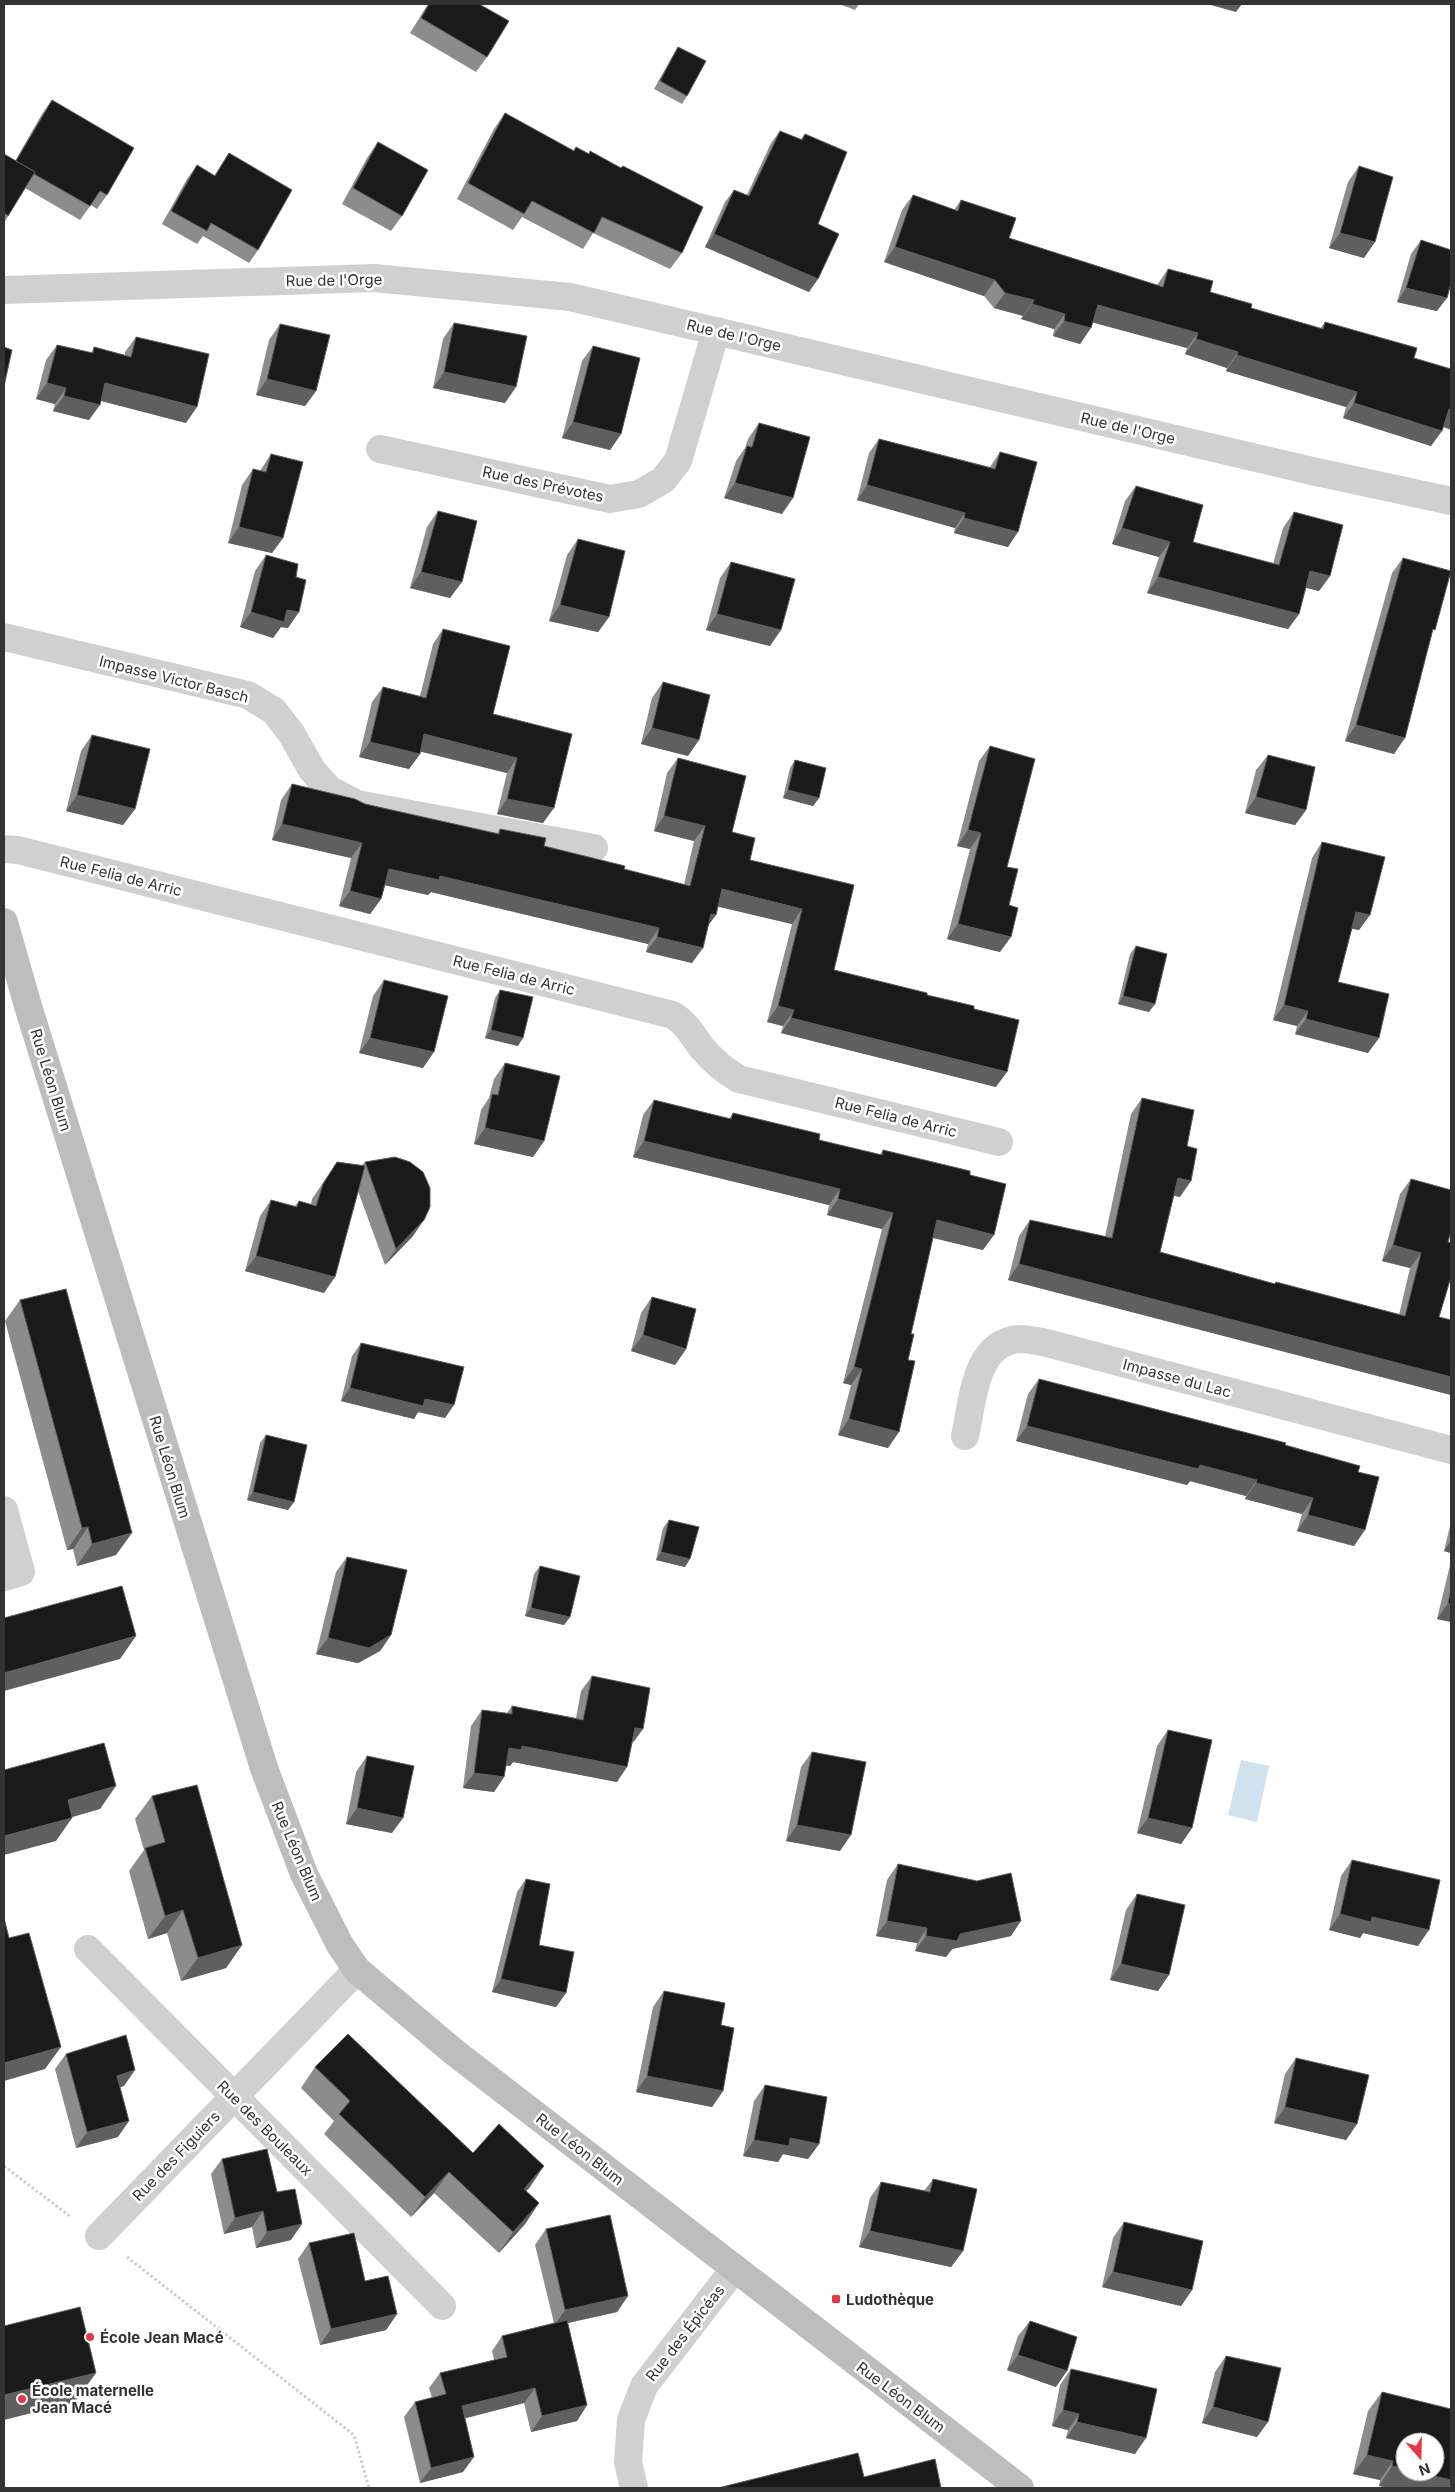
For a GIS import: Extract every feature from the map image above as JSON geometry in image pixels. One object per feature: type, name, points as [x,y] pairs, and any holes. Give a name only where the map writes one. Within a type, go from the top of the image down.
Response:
[{"type":"main road","name":"Rue Léon Blum","points":[[4,922],[28,1006],[264,1768],[304,1874],[340,1946],[357,1970],[454,2052],[735,2268],[785,2309],[1020,2488]]},
{"type":"street","name":"Rue de l'Orge","points":[[4,290],[374,278],[570,297],[1312,471],[1451,501]]},
{"type":"street","name":"Rue des Prévotes","points":[[380,449],[610,499],[639,494],[663,480],[678,461],[716,331]]},
{"type":"street","name":"Impasse Victor Basch","points":[[4,638],[248,695],[274,711],[291,733],[312,770],[329,789],[357,804],[594,848]]},
{"type":"street","name":"Rue Felia de Arric","points":[[4,849],[18,850],[673,1015],[684,1022],[700,1045],[722,1070],[739,1079],[999,1142]]},
{"type":"street","name":"Impasse du Lac","points":[[965,1436],[981,1366],[991,1352],[1006,1342],[1021,1339],[1044,1342],[1451,1450]]},
{"type":"street","points":[[4,1510],[21,1572],[4,1577]]},
{"type":"street","name":"Rue des Bouleaux","points":[[88,1949],[442,2306]]},
{"type":"street","name":"Rue des Figuiers","points":[[100,2236],[233,2096],[357,1970]]},
{"type":"street","name":"Rue des Épicéas","points":[[634,2488],[628,2462],[631,2420],[644,2386],[735,2268]]},
{"type":"path","points":[[4,2166],[67,2214],[100,2236],[354,2435],[369,2488]]},
{"type":"water","points":[[1241,1760],[1269,1766],[1257,1822],[1228,1815]]},
{"type":"building","points":[[429,4],[479,4],[509,21],[487,57],[421,18]]},
{"type":"building","points":[[678,47],[706,61],[687,96],[660,81]]},
{"type":"building","points":[[52,100],[134,148],[107,195],[100,191],[90,206],[34,174],[35,172],[16,161]]},
{"type":"building","points":[[505,113],[574,151],[576,147],[589,154],[590,151],[703,207],[682,253],[602,217],[594,233],[532,201],[524,214],[468,183]]},
{"type":"building","points":[[780,131],[802,140],[805,134],[847,152],[818,224],[839,234],[818,279],[714,234],[734,190],[749,196]]},
{"type":"building","points":[[378,142],[428,170],[402,216],[353,188]]},
{"type":"building","points":[[229,153],[292,190],[258,250],[211,223],[207,231],[171,211],[197,165],[215,176]]},
{"type":"building","points":[[4,154],[35,172],[8,216],[4,213]]},
{"type":"building","points":[[1359,166],[1393,177],[1375,242],[1340,233]]},
{"type":"building","points":[[913,195],[958,211],[961,200],[1016,218],[1009,238],[1163,287],[1168,269],[1213,281],[1210,292],[1252,304],[1251,308],[1323,329],[1325,322],[1417,348],[1414,358],[1451,369],[1451,410],[1449,409],[1442,431],[1354,403],[1357,392],[1237,355],[1238,352],[1196,339],[1198,333],[1098,305],[1091,328],[1064,321],[1065,314],[1032,304],[1034,300],[1005,293],[995,280],[895,247]]},
{"type":"building","points":[[1421,240],[1451,250],[1451,283],[1447,298],[1406,288]]},
{"type":"building","points":[[454,323],[527,336],[516,387],[444,372]]},
{"type":"building","points":[[280,324],[330,335],[316,391],[267,379]]},
{"type":"building","points":[[136,337],[209,354],[197,407],[105,383],[100,405],[64,396],[66,388],[47,383],[57,345],[93,353],[94,347],[131,357]]},
{"type":"building","points":[[593,346],[640,358],[621,434],[573,422]]},
{"type":"building","points":[[4,347],[12,350],[4,386]]},
{"type":"building","points":[[759,423],[810,437],[793,498],[735,483],[747,446],[752,447]]},
{"type":"building","points":[[879,439],[995,469],[1000,452],[1037,462],[1018,532],[964,518],[965,513],[867,485]]},
{"type":"building","points":[[271,454],[303,462],[283,538],[239,527],[253,469],[266,472]]},
{"type":"building","points":[[1136,486],[1203,505],[1193,542],[1279,565],[1294,512],[1343,525],[1330,576],[1310,571],[1299,614],[1158,577],[1170,542],[1122,528]]},
{"type":"building","points":[[438,511],[477,521],[462,582],[421,572]]},
{"type":"building","points":[[578,539],[625,551],[609,617],[560,605]]},
{"type":"building","points":[[266,555],[298,564],[296,577],[306,580],[299,612],[287,610],[284,622],[251,612]]},
{"type":"building","points":[[1403,558],[1451,571],[1435,630],[1433,629],[1405,738],[1356,725]]},
{"type":"building","points":[[731,562],[795,579],[781,630],[717,614]]},
{"type":"building","points":[[443,629],[510,646],[493,714],[572,734],[554,808],[507,799],[517,758],[424,734],[420,754],[370,742],[383,687],[426,698]]},
{"type":"building","points":[[663,682],[710,695],[699,740],[652,728]]},
{"type":"building","points":[[92,735],[150,749],[135,809],[77,795]]},
{"type":"building","points":[[990,746],[1035,759],[1007,867],[1018,869],[1009,905],[1018,908],[1011,937],[958,924],[981,833],[968,830]]},
{"type":"building","points":[[1268,755],[1315,767],[1306,810],[1256,797]]},
{"type":"building","points":[[678,758],[746,776],[732,832],[755,838],[750,860],[854,885],[834,970],[927,993],[927,995],[974,1006],[974,1009],[1019,1020],[1007,1072],[791,1018],[794,1010],[778,1006],[802,909],[722,889],[716,915],[711,914],[703,948],[657,937],[659,928],[440,876],[439,880],[389,869],[381,899],[350,891],[362,843],[282,824],[292,784],[355,799],[365,804],[499,834],[500,829],[546,838],[544,846],[625,866],[624,869],[690,886],[705,826],[664,816]]},
{"type":"building","points":[[795,760],[826,768],[819,798],[788,790]]},
{"type":"building","points":[[1322,842],[1385,857],[1370,915],[1356,912],[1338,982],[1389,994],[1379,1038],[1306,1019],[1308,1011],[1284,1005]]},
{"type":"building","points":[[1136,946],[1167,954],[1155,1004],[1123,996]]},
{"type":"building","points":[[384,980],[448,996],[434,1052],[370,1038]]},
{"type":"building","points":[[500,990],[533,997],[523,1038],[491,1030]]},
{"type":"building","points":[[505,1063],[560,1076],[544,1141],[485,1128],[492,1094],[498,1095]]},
{"type":"building","points":[[1142,1098],[1194,1110],[1187,1146],[1197,1149],[1191,1181],[1178,1178],[1160,1252],[1275,1284],[1276,1282],[1405,1316],[1421,1253],[1393,1245],[1411,1179],[1451,1190],[1451,1231],[1448,1242],[1451,1243],[1451,1277],[1439,1317],[1451,1320],[1451,1377],[1019,1264],[1030,1220],[1112,1238]]},
{"type":"building","points":[[654,1100],[731,1119],[733,1113],[820,1134],[819,1140],[882,1155],[883,1150],[970,1171],[970,1175],[1006,1184],[994,1235],[937,1220],[911,1334],[914,1334],[908,1360],[915,1361],[899,1432],[849,1419],[862,1369],[854,1367],[893,1213],[838,1199],[840,1189],[644,1141]]},
{"type":"building","points":[[395,1157],[410,1162],[423,1172],[430,1188],[430,1207],[424,1220],[396,1249],[365,1162]]},
{"type":"building","points":[[337,1162],[365,1166],[335,1277],[256,1256],[271,1200],[297,1207],[299,1201],[316,1206],[323,1184]]},
{"type":"building","points":[[66,1289],[132,1533],[92,1544],[88,1527],[82,1528],[20,1300]]},
{"type":"building","points":[[652,1297],[696,1309],[686,1349],[643,1335]]},
{"type":"building","points":[[361,1343],[464,1367],[454,1405],[425,1399],[423,1406],[350,1388]]},
{"type":"building","points":[[1039,1379],[1286,1443],[1285,1445],[1360,1466],[1358,1472],[1379,1477],[1365,1530],[1308,1515],[1313,1498],[1256,1483],[1257,1480],[1200,1465],[1198,1469],[1027,1426]]},
{"type":"building","points":[[266,1435],[307,1445],[294,1502],[253,1492]]},
{"type":"building","points":[[669,1520],[699,1527],[690,1559],[661,1552]]},
{"type":"building","points":[[347,1557],[407,1570],[391,1635],[369,1648],[328,1638]]},
{"type":"building","points":[[540,1566],[580,1576],[570,1617],[531,1608]]},
{"type":"building","points":[[122,1586],[136,1636],[4,1673],[4,1618]]},
{"type":"building","points":[[1451,1589],[1451,1604],[1448,1603]]},
{"type":"building","points":[[592,1676],[650,1688],[643,1729],[635,1728],[627,1767],[522,1746],[521,1750],[509,1748],[504,1777],[474,1773],[482,1710],[512,1714],[512,1706],[583,1720]]},
{"type":"building","points":[[1168,1730],[1212,1740],[1192,1828],[1148,1818]]},
{"type":"building","points":[[104,1743],[116,1786],[68,1800],[72,1818],[4,1836],[4,1770]]},
{"type":"building","points":[[812,1752],[866,1762],[851,1835],[797,1825]]},
{"type":"building","points":[[367,1756],[414,1766],[403,1818],[357,1808]]},
{"type":"building","points":[[197,1785],[242,1945],[198,1958],[183,1910],[165,1916],[145,1848],[165,1842],[152,1796]]},
{"type":"building","points":[[1352,1860],[1440,1880],[1429,1930],[1372,1917],[1371,1922],[1340,1914]]},
{"type":"building","points":[[898,1864],[977,1881],[1011,1873],[1021,1921],[960,1934],[957,1941],[926,1936],[927,1928],[887,1921]]},
{"type":"building","points":[[526,1879],[550,1884],[539,1945],[574,1952],[566,1993],[501,1979]]},
{"type":"building","points":[[1137,1894],[1185,1905],[1169,1975],[1121,1964]]},
{"type":"building","points":[[4,1918],[9,1938],[29,1933],[61,2047],[4,2063]]},
{"type":"building","points":[[664,1991],[725,2003],[721,2025],[734,2028],[723,2091],[647,2076]]},
{"type":"building","points":[[348,2034],[473,2153],[499,2124],[544,2166],[524,2189],[539,2203],[513,2232],[449,2172],[425,2197],[339,2114],[350,2101],[315,2067]]},
{"type":"building","points":[[126,2035],[135,2070],[117,2076],[129,2121],[87,2132],[66,2054]]},
{"type":"building","points":[[1296,2058],[1369,2075],[1357,2124],[1285,2107]]},
{"type":"building","points":[[765,2085],[827,2097],[819,2144],[790,2138],[789,2146],[754,2140]]},
{"type":"building","points":[[267,2149],[277,2192],[295,2189],[302,2224],[267,2232],[263,2211],[235,2218],[222,2159]]},
{"type":"building","points":[[933,2179],[977,2189],[963,2251],[870,2231],[881,2182],[930,2192]]},
{"type":"building","points":[[610,2215],[628,2296],[565,2310],[546,2229]]},
{"type":"building","points":[[1124,2222],[1203,2241],[1192,2290],[1113,2272]]},
{"type":"building","points":[[354,2233],[365,2281],[388,2276],[397,2314],[331,2329],[309,2243]]},
{"type":"building","points":[[80,2307],[96,2373],[4,2395],[4,2326]]},
{"type":"building","points":[[567,2320],[587,2405],[542,2416],[535,2388],[462,2406],[474,2457],[431,2468],[415,2402],[446,2394],[440,2373],[507,2357],[502,2336]]},
{"type":"building","points":[[1030,2321],[1077,2337],[1067,2371],[1018,2355]]},
{"type":"building","points":[[1226,2356],[1281,2368],[1268,2422],[1213,2407]]},
{"type":"building","points":[[1071,2369],[1157,2389],[1146,2438],[1077,2422],[1079,2414],[1063,2410]]},
{"type":"building","points":[[1382,2392],[1451,2409],[1451,2480],[1445,2479],[1445,2432],[1395,2432],[1395,2467],[1392,2466],[1393,2461],[1367,2455]]},
{"type":"building","points":[[858,2453],[864,2477],[935,2459],[941,2488],[718,2488]]},
{"type":"place","name":"Ludothèque","points":[[836,2299]]},
{"type":"place","name":"École Jean Macé","points":[[90,2337]]},
{"type":"place","name":"École maternelle Jean Macé","points":[[22,2399]]}]
